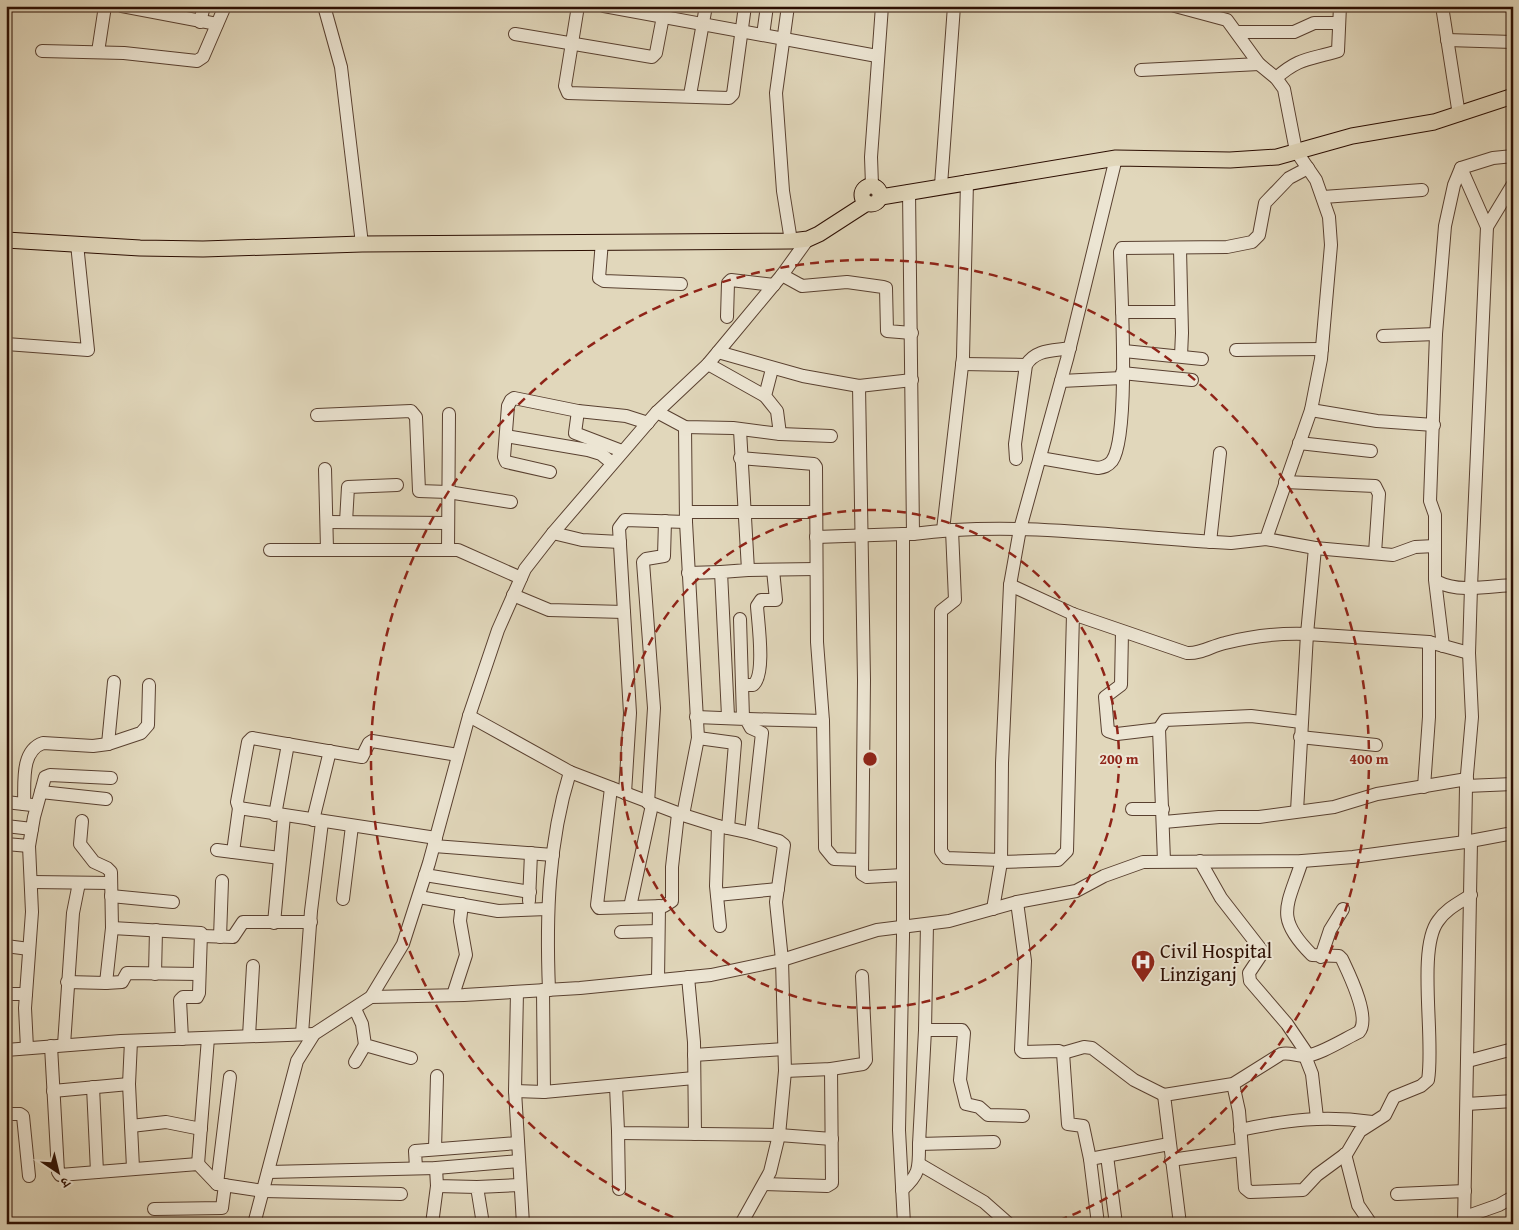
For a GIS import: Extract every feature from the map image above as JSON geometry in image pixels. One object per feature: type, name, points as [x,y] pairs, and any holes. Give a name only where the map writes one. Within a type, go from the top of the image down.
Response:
[{"type":"main road","points":[[6,240],[140,248],[203,249],[362,244],[791,241],[808,239],[873,195],[1116,158],[1256,160],[1277,157],[1352,136],[1434,122],[1513,96]]},
{"type":"street","points":[[98,52],[105,6]]},
{"type":"street","points":[[200,22],[204,6]]},
{"type":"street","points":[[42,50],[98,52],[197,61],[203,57],[225,6]]},
{"type":"street","points":[[324,6],[341,67],[362,244]]},
{"type":"street","points":[[578,6],[565,86],[565,90],[571,94],[690,95],[729,98],[732,96],[745,6]]},
{"type":"street","points":[[604,6],[664,11],[703,25],[763,34],[877,56]]},
{"type":"street","points":[[690,95],[706,6]]},
{"type":"street","points":[[763,34],[767,6]]},
{"type":"street","points":[[788,6],[776,93],[783,191],[791,241]]},
{"type":"street","points":[[873,195],[877,56],[882,6]]},
{"type":"street","points":[[941,185],[954,6]]},
{"type":"street","points":[[1276,78],[1290,65],[1303,59],[1338,51],[1340,6]]},
{"type":"street","points":[[1442,6],[1459,115]]},
{"type":"street","points":[[129,7],[152,9],[200,22],[217,24]]},
{"type":"street","points":[[1180,7],[1227,20],[1238,32],[1259,64],[1276,78],[1284,89],[1296,151],[1308,168],[1323,197],[1329,217],[1332,245],[1322,349],[1311,410],[1266,539]]},
{"type":"street","points":[[515,34],[652,57],[656,53],[664,11]]},
{"type":"street","points":[[1238,32],[1294,32],[1314,23],[1338,23]]},
{"type":"street","points":[[1447,40],[1513,42]]},
{"type":"street","points":[[1141,70],[1259,64]]},
{"type":"street","points":[[1461,168],[1493,158],[1513,156]]},
{"type":"street","points":[[993,909],[1001,861],[1002,762],[1010,585],[1020,529],[1070,348],[1116,158]]},
{"type":"street","points":[[1040,458],[1098,468],[1107,466],[1113,460],[1117,448],[1124,350],[1120,252],[1122,248],[1226,248],[1252,242],[1259,235],[1265,203],[1289,178],[1308,168]]},
{"type":"street","points":[[1461,168],[1487,228],[1471,587],[1469,654],[1472,717],[1466,783],[1470,895],[1464,1220],[1513,1197]]},
{"type":"street","points":[[1443,646],[1435,580],[1435,515],[1430,500],[1430,463],[1434,425],[1436,334],[1445,226],[1454,185],[1461,168]]},
{"type":"street","points":[[967,181],[962,364],[947,530],[955,600],[941,610],[941,851],[946,858],[1001,861],[1058,860],[1067,851],[1073,614]]},
{"type":"street","points":[[1487,228],[1513,184]]},
{"type":"street","points":[[1323,197],[1422,190]]},
{"type":"street","points":[[904,1224],[899,1130],[912,380],[909,191]]},
{"type":"street","points":[[6,1050],[131,1041],[308,1034],[355,1009],[371,997],[403,944],[435,842],[469,716],[498,630],[521,578],[553,533],[622,451],[657,412],[708,364],[778,280],[808,239]]},
{"type":"street","points":[[602,241],[600,278],[604,282],[681,284]]},
{"type":"street","points":[[6,344],[88,350],[77,244]]},
{"type":"street","points":[[1180,249],[1181,356]]},
{"type":"street","points":[[727,317],[728,283],[731,280],[778,280],[802,286],[847,282],[883,286],[886,288],[887,331],[912,333]]},
{"type":"street","points":[[1122,312],[1180,312]]},
{"type":"street","points":[[1383,336],[1436,334]]},
{"type":"street","points":[[1016,459],[1015,444],[1026,365],[1030,358],[1038,353],[1070,348]]},
{"type":"street","points":[[1236,350],[1322,349]]},
{"type":"street","points":[[1124,350],[1202,359]]},
{"type":"street","points":[[718,352],[772,368],[858,386],[912,380]]},
{"type":"street","points":[[708,364],[765,396],[777,411],[780,434]]},
{"type":"street","points":[[962,364],[1026,365]]},
{"type":"street","points":[[765,396],[772,368]]},
{"type":"street","points":[[1061,381],[1122,376],[1192,380]]},
{"type":"street","points":[[858,386],[862,535],[864,744],[862,874],[864,877],[903,875]]},
{"type":"street","points":[[550,472],[506,462],[504,457],[508,406],[514,398],[578,412],[617,415],[648,423]]},
{"type":"street","points":[[1311,410],[1377,422],[1434,425]]},
{"type":"street","points":[[317,415],[410,411],[416,417],[419,490],[421,492],[448,492],[511,502]]},
{"type":"street","points":[[578,412],[575,433],[622,451]]},
{"type":"street","points":[[657,412],[685,427],[831,436]]},
{"type":"street","points":[[448,550],[449,414]]},
{"type":"street","points":[[611,788],[597,905],[600,908],[667,905],[672,902],[672,867],[680,814],[698,738],[688,573],[685,427]]},
{"type":"street","points":[[740,430],[740,458],[748,570]]},
{"type":"street","points":[[506,436],[588,450],[601,454],[612,463]]},
{"type":"street","points":[[1299,443],[1371,451]]},
{"type":"street","points":[[1210,542],[1220,453]]},
{"type":"street","points":[[740,458],[814,464],[816,467],[817,642],[823,721],[825,848],[837,860],[862,860]]},
{"type":"street","points":[[325,468],[327,549]]},
{"type":"street","points":[[1286,482],[1376,486],[1379,494],[1375,554]]},
{"type":"street","points":[[346,522],[348,487],[397,485]]},
{"type":"street","points":[[625,793],[630,713],[619,528],[625,520],[665,521],[686,517],[744,512],[816,512]]},
{"type":"street","points":[[630,907],[650,804],[654,708],[643,562],[646,559],[664,556],[665,521]]},
{"type":"street","points":[[327,522],[448,523]]},
{"type":"street","points":[[816,537],[908,534],[947,530],[1020,529],[1210,542],[1266,539],[1315,548],[1393,555],[1415,547],[1434,546]]},
{"type":"street","points":[[553,533],[582,540],[620,542]]},
{"type":"street","points":[[1297,811],[1307,634],[1315,548]]},
{"type":"street","points":[[270,550],[448,550],[466,552],[521,578]]},
{"type":"street","points":[[688,573],[816,569]]},
{"type":"street","points":[[744,685],[753,686],[758,680],[761,662],[758,606],[761,600],[776,600],[773,570]]},
{"type":"street","points":[[720,572],[728,716]]},
{"type":"street","points":[[1438,582],[1471,587],[1513,585]]},
{"type":"street","points":[[1010,585],[1073,614],[1122,632],[1193,653],[1225,643],[1266,634],[1307,634],[1429,642],[1469,654]]},
{"type":"street","points":[[513,595],[549,610],[624,612]]},
{"type":"street","points":[[740,619],[746,719],[751,728],[758,730],[762,735],[751,833]]},
{"type":"street","points":[[1122,632],[1121,685],[1104,697],[1108,731],[1117,734],[1159,730]]},
{"type":"street","points":[[1424,787],[1429,717],[1429,642]]},
{"type":"street","points":[[108,744],[114,682]]},
{"type":"street","points":[[24,804],[27,759],[36,746],[43,744],[93,746],[108,744],[145,730],[148,725],[149,685]]},
{"type":"street","points":[[469,716],[570,772],[650,804],[723,827],[779,841],[784,845],[778,889],[785,1071],[779,1135],[776,1153],[764,1184],[741,1224]]},
{"type":"street","points":[[696,717],[728,716],[746,719],[823,721]]},
{"type":"street","points":[[1164,861],[1159,730],[1168,718],[1251,716],[1301,722]]},
{"type":"street","points":[[1300,737],[1376,745]]},
{"type":"street","points":[[233,852],[239,808],[238,802],[248,742],[252,738],[362,756],[372,741],[458,755]]},
{"type":"street","points":[[698,738],[735,743],[723,827],[717,895],[720,926]]},
{"type":"street","points":[[274,923],[280,858],[279,815],[288,744]]},
{"type":"street","points":[[254,1224],[297,1061],[308,1034],[311,922],[318,821],[330,751]]},
{"type":"street","points":[[544,1092],[548,909],[560,806],[570,772]]},
{"type":"street","points":[[27,1048],[26,994],[30,948],[32,882],[29,846],[45,777],[50,775],[111,778]]},
{"type":"street","points":[[1164,822],[1219,817],[1245,818],[1334,807],[1377,794],[1424,787],[1466,783],[1513,784]]},
{"type":"street","points":[[41,792],[106,799]]},
{"type":"street","points":[[6,802],[37,806]]},
{"type":"street","points":[[239,808],[352,826],[435,842],[553,855]]},
{"type":"street","points":[[1132,809],[1163,809]]},
{"type":"street","points":[[82,821],[80,844],[94,862],[110,870],[112,928],[106,983]]},
{"type":"street","points":[[6,826],[32,829]]},
{"type":"street","points":[[343,899],[352,826]]},
{"type":"street","points":[[371,997],[517,992],[712,974],[782,960],[877,930],[927,924],[1017,902],[1076,892],[1104,876],[1143,862],[1302,861],[1353,857],[1468,842],[1513,833]]},
{"type":"street","points":[[6,844],[29,846]]},
{"type":"street","points":[[217,850],[280,858]]},
{"type":"street","points":[[529,910],[531,853]]},
{"type":"street","points":[[1200,861],[1221,898],[1263,952],[1250,973],[1250,981],[1287,1024],[1306,1056],[1312,1074],[1318,1118]]},
{"type":"street","points":[[1017,902],[1025,961],[1021,1050],[1023,1052],[1059,1051],[1063,1053],[1084,1047],[1092,1048],[1134,1080],[1164,1095],[1233,1084],[1281,1054],[1288,1052],[1306,1056],[1359,1032],[1364,1022],[1350,976],[1342,959],[1339,956],[1321,957],[1312,955],[1296,939],[1287,923],[1287,905],[1302,861]]},
{"type":"street","points":[[425,876],[530,892]]},
{"type":"street","points":[[220,937],[222,881]]},
{"type":"street","points":[[32,882],[111,883]]},
{"type":"street","points":[[79,884],[73,906],[67,982],[57,1046],[53,1091],[58,1172],[66,1175],[198,1164],[221,1184],[263,1191],[401,1194]]},
{"type":"street","points":[[717,895],[778,889]]},
{"type":"street","points":[[1233,1084],[1237,1100],[1244,1188],[1250,1192],[1300,1191],[1317,1175],[1345,1154],[1360,1131],[1385,1115],[1394,1097],[1421,1086],[1428,1080],[1428,962],[1431,933],[1445,911],[1470,895]]},
{"type":"street","points":[[111,896],[173,902]]},
{"type":"street","points":[[418,897],[498,911],[548,909]]},
{"type":"street","points":[[453,995],[466,955],[460,921],[462,904]]},
{"type":"street","points":[[658,980],[659,906]]},
{"type":"street","points":[[1321,957],[1327,937],[1343,909]]},
{"type":"street","points":[[112,928],[199,932],[202,936],[220,937],[235,936],[243,922],[311,922]]},
{"type":"street","points":[[902,1190],[917,1176],[919,1164],[925,1030],[927,924]]},
{"type":"street","points":[[155,974],[156,930]]},
{"type":"street","points":[[622,932],[658,931]]},
{"type":"street","points":[[182,1039],[180,1000],[183,997],[198,996],[202,936]]},
{"type":"street","points":[[6,946],[30,948]]},
{"type":"street","points":[[249,1036],[253,966]]},
{"type":"street","points":[[67,982],[122,982],[126,973],[199,974]]},
{"type":"street","points":[[785,1071],[860,1066],[866,1060],[862,976]]},
{"type":"street","points":[[688,977],[694,1055],[695,1134]]},
{"type":"street","points":[[517,992],[515,1091],[523,1224]]},
{"type":"street","points":[[6,994],[26,994]]},
{"type":"street","points":[[355,1009],[362,1024],[366,1045],[355,1062]]},
{"type":"street","points":[[925,1030],[962,1030],[964,1033],[960,1080],[966,1104],[979,1107],[988,1115],[1024,1116]]},
{"type":"street","points":[[198,1164],[208,1038]]},
{"type":"street","points":[[131,1041],[129,1084],[133,1168]]},
{"type":"street","points":[[366,1045],[411,1058]]},
{"type":"street","points":[[694,1055],[784,1049]]},
{"type":"street","points":[[1468,1061],[1513,1049]]},
{"type":"street","points":[[1063,1053],[1068,1124],[1083,1126],[1090,1159],[1098,1224]]},
{"type":"street","points":[[764,1184],[831,1185],[833,1179],[831,1069]]},
{"type":"street","points":[[435,1148],[437,1076]]},
{"type":"street","points":[[154,1209],[222,1208],[221,1184],[230,1077]]},
{"type":"street","points":[[515,1091],[544,1092],[694,1078]]},
{"type":"street","points":[[53,1091],[129,1084]]},
{"type":"street","points":[[616,1086],[619,1189]]},
{"type":"street","points":[[93,1087],[97,1172]]},
{"type":"street","points":[[1164,1095],[1180,1224]]},
{"type":"street","points":[[1467,1104],[1513,1101]]},
{"type":"street","points":[[6,1114],[20,1114],[23,1116],[29,1176]]},
{"type":"street","points":[[1240,1130],[1274,1122],[1318,1118],[1372,1122]]},
{"type":"street","points":[[131,1126],[166,1122],[201,1129]]},
{"type":"street","points":[[618,1131],[620,1133],[779,1135],[832,1139]]},
{"type":"street","points":[[919,1144],[994,1142]]},
{"type":"street","points":[[416,1168],[415,1151],[518,1143]]},
{"type":"street","points":[[1090,1159],[1169,1144]]},
{"type":"street","points":[[1171,1160],[1242,1150]]},
{"type":"street","points":[[1345,1154],[1358,1205],[1370,1224]]},
{"type":"street","points":[[1107,1156],[1116,1224]]},
{"type":"street","points":[[268,1172],[436,1168],[519,1160]]},
{"type":"street","points":[[919,1164],[984,1202],[1009,1224]]},
{"type":"street","points":[[432,1224],[437,1186],[436,1168]]},
{"type":"street","points":[[437,1186],[477,1187],[520,1184]]},
{"type":"street","points":[[477,1187],[483,1224]]},
{"type":"street","points":[[1397,1194],[1465,1191]]},
{"type":"place","name":"Civil Hospital Linziganj","points":[[1143,983]]}]
